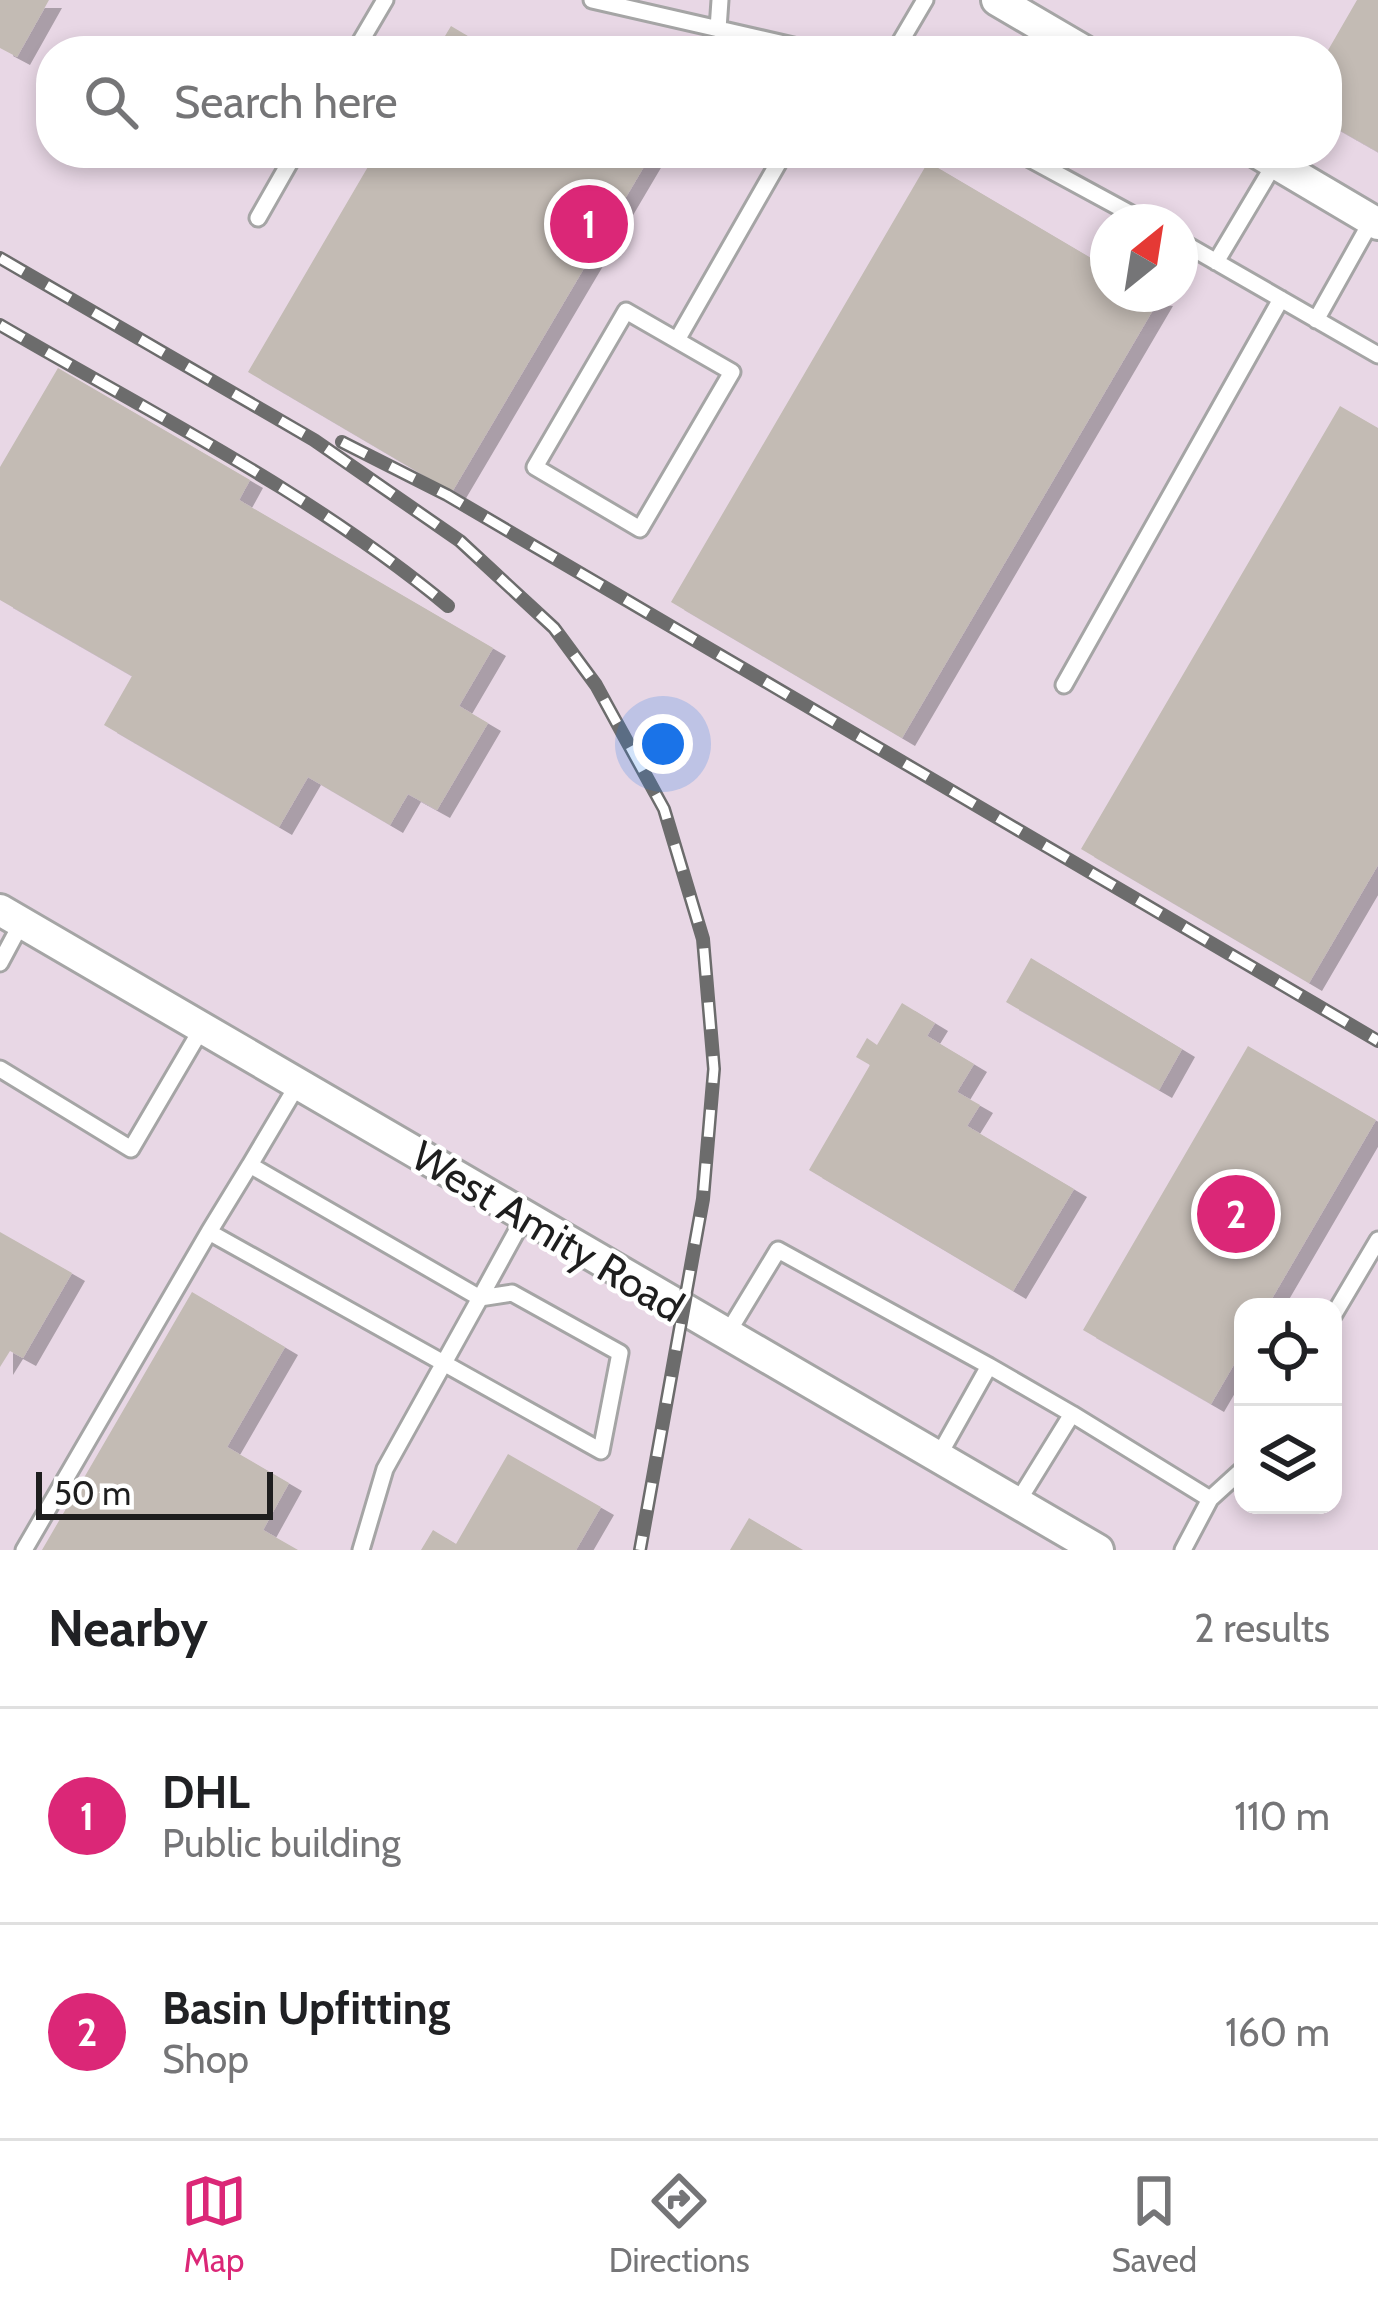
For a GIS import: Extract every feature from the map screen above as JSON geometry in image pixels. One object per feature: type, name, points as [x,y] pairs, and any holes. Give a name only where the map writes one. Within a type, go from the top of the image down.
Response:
[{"type":"street","points":[[997,0],[1058,36]]},
{"type":"street","points":[[1283,168],[1375,222]]},
{"type":"street","name":"West Amity Road","points":[[11,916],[1098,1550]]},
{"type":"lane","points":[[364,36],[385,0]]},
{"type":"lane","points":[[592,0],[749,36]]},
{"type":"lane","points":[[718,29],[720,0]]},
{"type":"lane","points":[[904,36],[925,0]]},
{"type":"lane","points":[[257,218],[287,168]]},
{"type":"lane","points":[[676,340],[775,168]]},
{"type":"lane","points":[[1047,168],[1113,204]]},
{"type":"lane","points":[[1216,262],[1261,168]]},
{"type":"lane","points":[[1316,320],[1375,222]]},
{"type":"lane","points":[[1198,252],[1378,355]]},
{"type":"lane","points":[[1064,685],[1281,299]]},
{"type":"lane","points":[[626,311],[676,340],[731,372],[640,529],[535,467],[626,311]]},
{"type":"lane","points":[[0,963],[11,916]]},
{"type":"lane","points":[[0,1069],[131,1149],[202,1028]]},
{"type":"lane","points":[[24,1550],[298,1084]]},
{"type":"lane","points":[[209,1232],[442,1366],[601,1450],[620,1354],[512,1292],[480,1298],[250,1165]]},
{"type":"lane","points":[[361,1550],[386,1469],[525,1216]]},
{"type":"lane","points":[[1342,1301],[1378,1240]]},
{"type":"lane","points":[[727,1334],[778,1250],[989,1366],[1210,1499]]},
{"type":"lane","points":[[938,1457],[989,1366]]},
{"type":"lane","points":[[1017,1503],[1072,1414]]},
{"type":"lane","points":[[1183,1550],[1210,1499],[1234,1477]]},
{"type":"shaded area","points":[[0,0],[1378,0],[1378,1550],[0,1550]]},
{"type":"building","points":[[0,0],[49,0],[17,57],[0,48]]},
{"type":"building","points":[[1357,0],[1378,0],[1378,152],[1342,132],[1342,36],[1336,36]]},
{"type":"building","points":[[451,26],[468,36],[445,36]]},
{"type":"building","points":[[367,168],[643,168],[452,492],[248,372]]},
{"type":"building","points":[[924,168],[938,168],[1090,257],[1090,312],[1152,312],[902,738],[671,602]]},
{"type":"building","points":[[58,368],[250,480],[239,500],[493,648],[459,706],[488,723],[437,810],[408,794],[390,825],[308,777],[279,827],[104,725],[132,676],[0,600],[0,467]]},
{"type":"building","points":[[1340,406],[1378,428],[1378,865],[1309,983],[1081,849]]},
{"type":"building","points":[[1031,958],[1182,1049],[1159,1090],[1006,1002]]},
{"type":"building","points":[[902,1003],[935,1023],[927,1036],[974,1064],[957,1092],[980,1105],[967,1126],[1074,1189],[1013,1291],[809,1170],[870,1065],[856,1057],[867,1038],[877,1045]]},
{"type":"building","points":[[1248,1046],[1376,1120],[1272,1298],[1234,1298],[1234,1364],[1211,1404],[1083,1330]]},
{"type":"building","points":[[0,1232],[72,1273],[23,1358],[10,1351],[0,1367]]},
{"type":"building","points":[[192,1292],[285,1347],[227,1447],[289,1483],[263,1530],[298,1550],[42,1550]]},
{"type":"building","points":[[508,1454],[601,1507],[576,1550],[421,1550],[433,1530],[456,1544]]},
{"type":"building","points":[[749,1518],[803,1550],[730,1550]]},
{"type":"railway","points":[[0,258],[314,440],[460,541],[554,628],[596,685],[664,809],[703,939],[714,1069],[703,1199],[640,1550]]},
{"type":"railway","points":[[0,325],[287,491],[448,606]]},
{"type":"railway","points":[[342,442],[447,495],[1378,1041]]},
{"type":"place","name":"DHL","points":[[589,224]]},
{"type":"place","name":"Basin Upfitting","points":[[1236,1214]]}]
